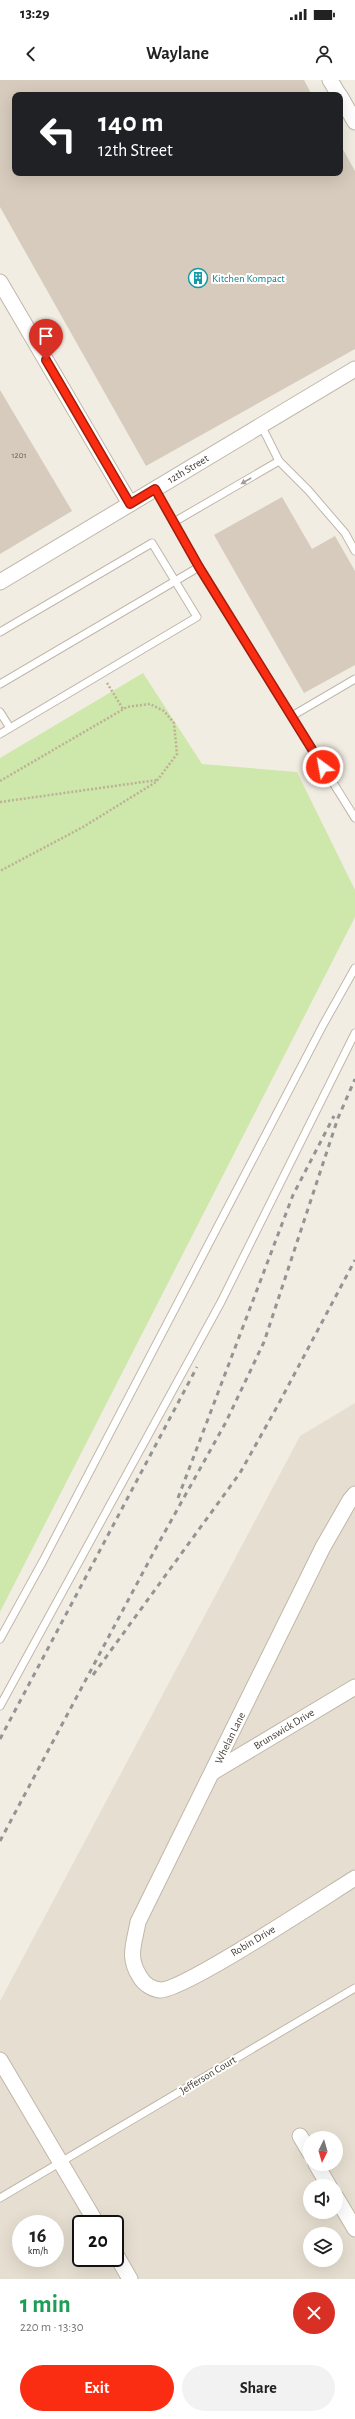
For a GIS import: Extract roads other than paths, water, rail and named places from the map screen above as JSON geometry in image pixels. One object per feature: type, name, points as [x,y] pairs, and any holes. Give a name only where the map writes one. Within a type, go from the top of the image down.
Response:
[{"type":"street","points":[[330,80],[338,92]]},
{"type":"street","points":[[343,101],[355,122]]},
{"type":"street","points":[[0,282],[130,504]]},
{"type":"street","name":"12th Street","points":[[0,582],[355,369]]},
{"type":"street","name":"Whelan Lane","points":[[147,1985],[132,1966],[132,1956],[138,1922],[323,1547],[353,1500]]},
{"type":"street","name":"Brunswick Drive","points":[[213,1772],[355,1687]]},
{"type":"street","name":"Robin Drive","points":[[147,1985],[159,1990],[167,1989],[197,1975],[355,1878]]},
{"type":"street","points":[[0,2060],[92,2215]]},
{"type":"street","points":[[300,2136],[303,2141]]},
{"type":"street","points":[[343,2209],[355,2229]]},
{"type":"street","points":[[123,2267],[130,2279]]},
{"type":"lane","points":[[261,425],[279,461],[308,490],[345,533],[355,551]]},
{"type":"lane","points":[[174,522],[279,461]]},
{"type":"lane","points":[[155,489],[199,567],[355,818]]},
{"type":"lane","points":[[0,632],[152,543],[197,617],[0,734]]},
{"type":"lane","points":[[0,684],[199,567]]},
{"type":"lane","points":[[292,716],[355,679]]},
{"type":"lane","points":[[0,712],[10,728]]},
{"type":"lane","points":[[0,1639],[43,1561],[323,1025],[355,968]]},
{"type":"lane","points":[[0,1706],[221,1302],[355,1034]]},
{"type":"lane","name":"Jefferson Court","points":[[0,2198],[355,1988]]},
{"type":"railway","points":[[0,1841],[157,1546],[226,1422],[264,1342],[338,1118],[355,1079]]},
{"type":"railway","points":[[178,1498],[293,1195],[334,1116]]},
{"type":"railway","points":[[93,1675],[240,1473],[355,1260]]},
{"type":"railway","points":[[0,1739],[197,1367]]},
{"type":"place","name":"Kitchen Kompact","points":[[198,278]]}]
